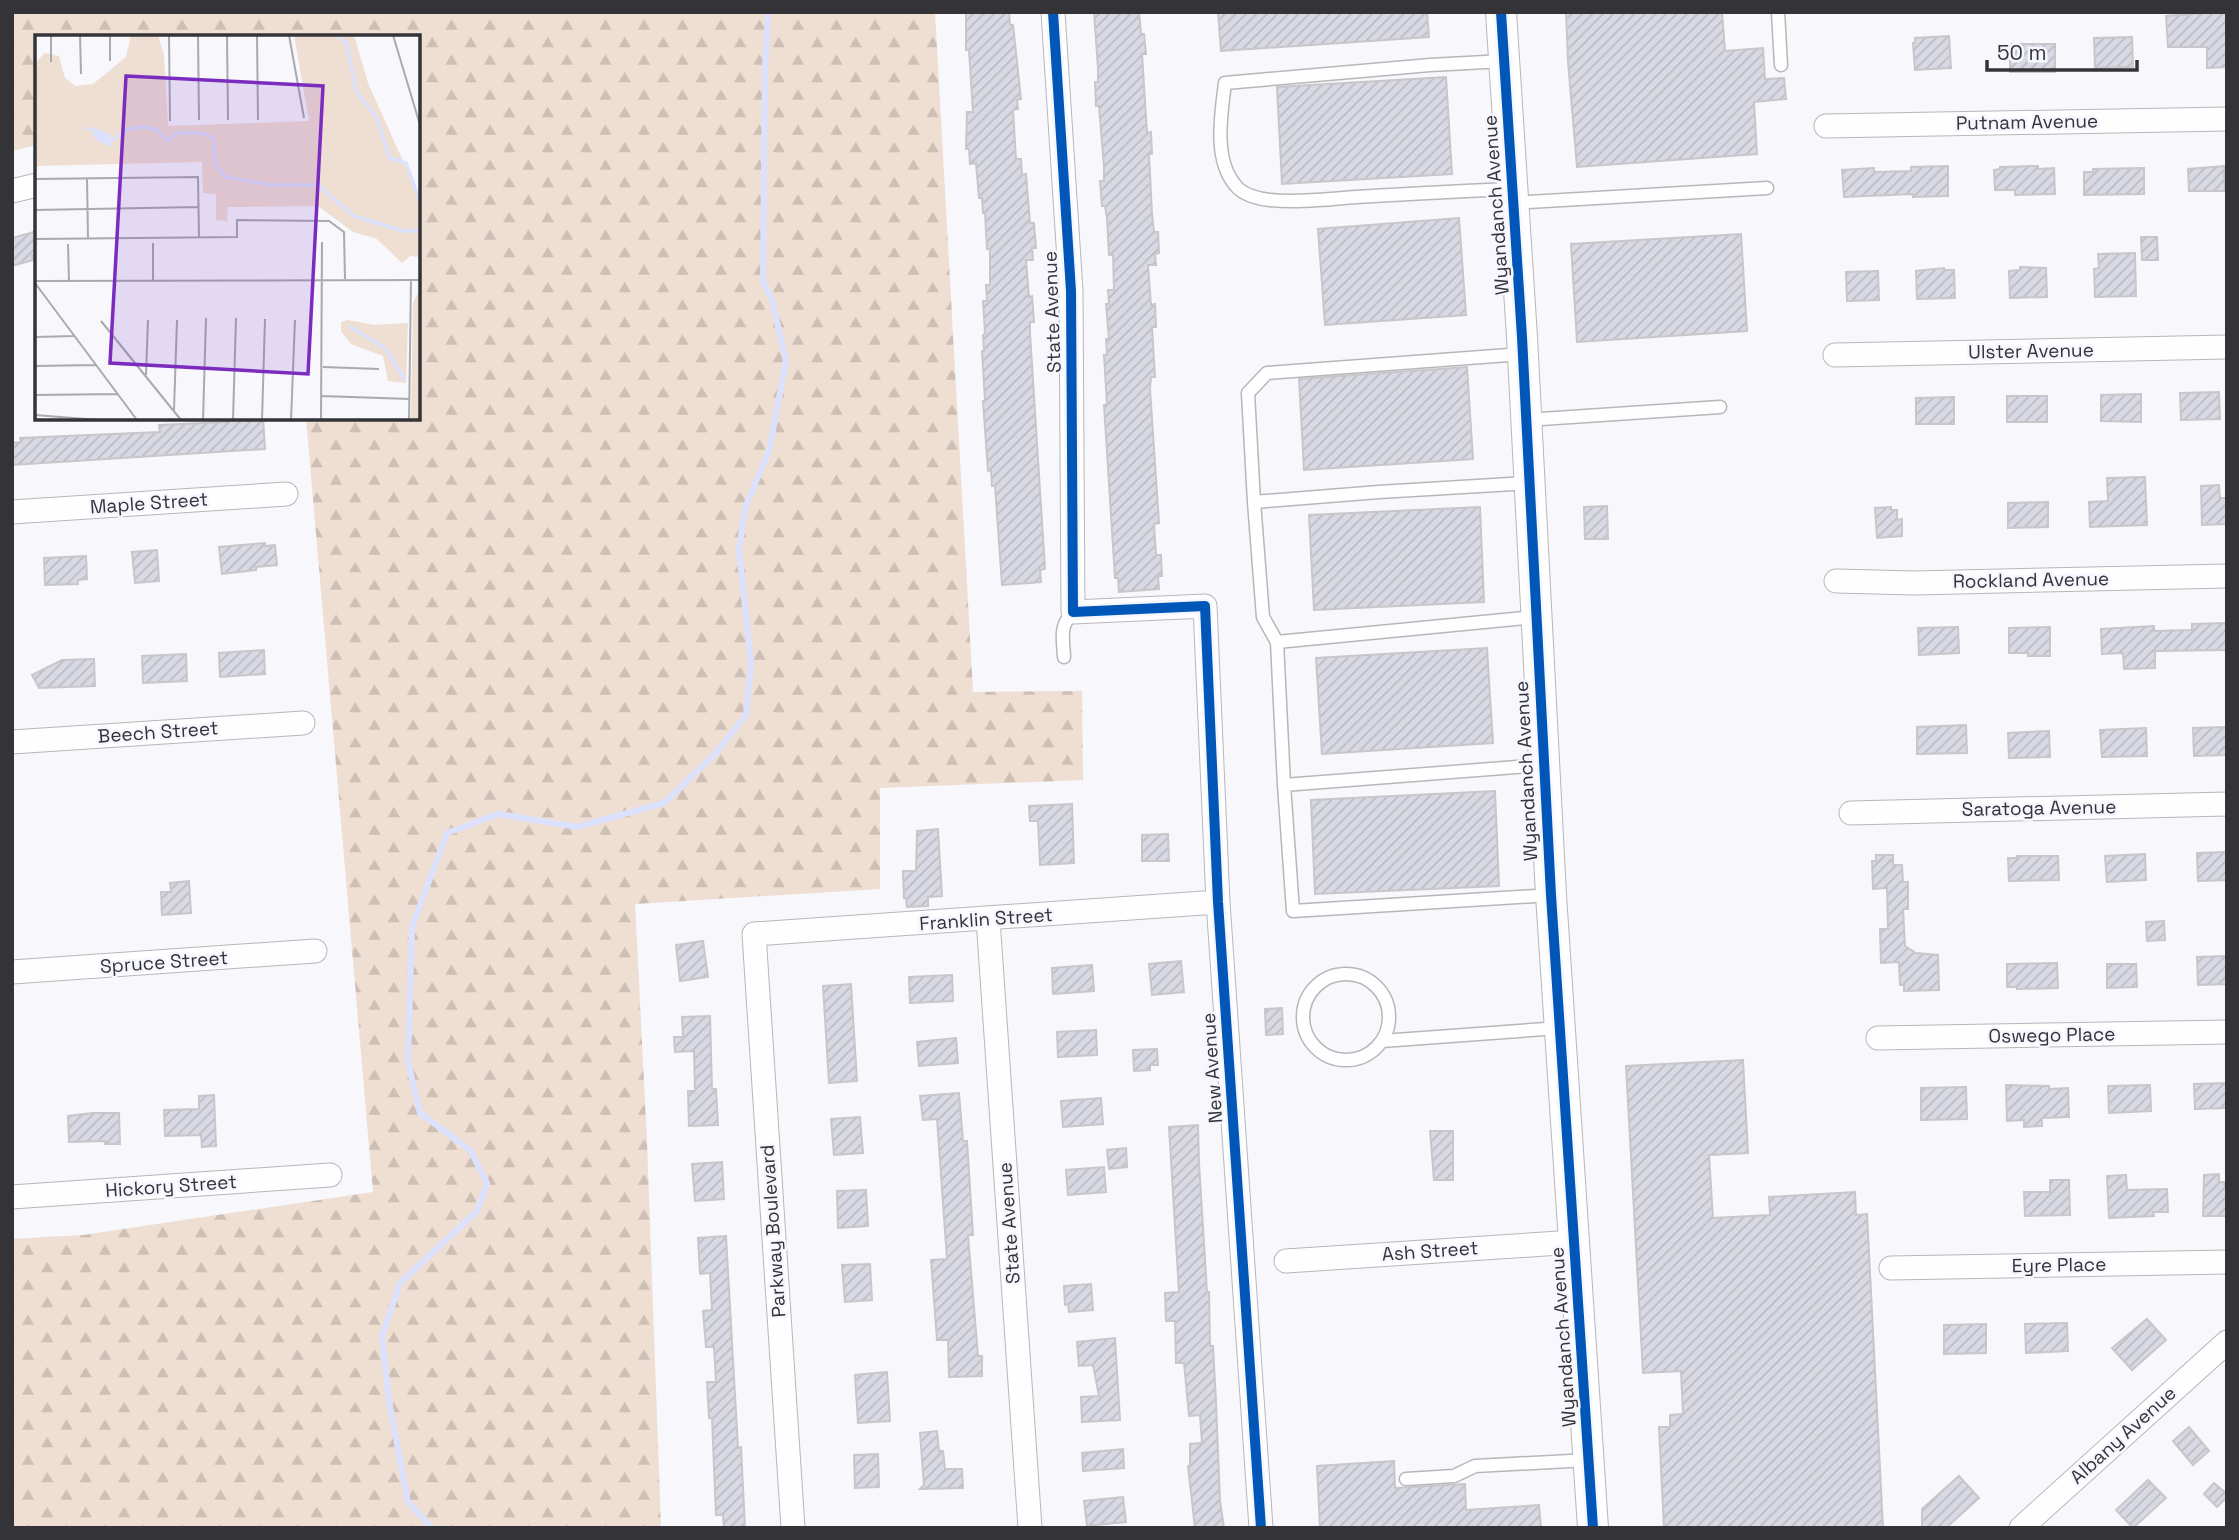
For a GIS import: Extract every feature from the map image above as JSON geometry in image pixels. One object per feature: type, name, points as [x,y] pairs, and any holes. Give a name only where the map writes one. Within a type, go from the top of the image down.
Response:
[{"type":"street","name":"State Avenue","points":[[1052,12],[1071,290],[1073,612]]},
{"type":"street","name":"Wyandanch Avenue","points":[[1502,12],[1543,765],[1593,1528]]},
{"type":"street","name":"Putnam Avenue","points":[[1826,126],[2227,119]]},
{"type":"street","points":[[12,191],[35,185]]},
{"type":"street","name":"Ulster Avenue","points":[[1835,355],[2227,347]]},
{"type":"street","name":"Maple Street","points":[[12,512],[286,494]]},
{"type":"street","name":"Rockland Avenue","points":[[1836,582],[1914,583],[2227,576]]},
{"type":"street","name":"New Avenue","points":[[1073,612],[1205,606],[1218,902],[1261,1528]]},
{"type":"street","name":"Beech Street","points":[[12,742],[303,723]]},
{"type":"street","name":"Saratoga Avenue","points":[[1851,813],[2227,804]]},
{"type":"street","name":"Franklin Street","points":[[754,934],[1218,902]]},
{"type":"street","name":"State Avenue","points":[[988,919],[1030,1528]]},
{"type":"street","name":"Parkway Boulevard","points":[[754,934],[793,1528]]},
{"type":"street","name":"Spruce Street","points":[[12,972],[315,951]]},
{"type":"street","name":"Oswego Place","points":[[1878,1038],[2227,1032]]},
{"type":"street","name":"Hickory Street","points":[[12,1197],[330,1175]]},
{"type":"street","name":"Ash Street","points":[[1286,1261],[1575,1241]]},
{"type":"street","name":"Eyre Place","points":[[1891,1268],[2227,1262]]},
{"type":"street","name":"Albany Avenue","points":[[2021,1528],[2227,1342]]},
{"type":"lane","points":[[1778,12],[1781,65]]},
{"type":"lane","points":[[1504,61],[1225,83],[1221,114],[1223,166],[1237,188],[1252,196],[1269,200],[1767,188]]},
{"type":"lane","points":[[1522,354],[1267,373],[1248,393],[1263,617],[1277,642],[1293,911],[1551,895]]},
{"type":"lane","points":[[1525,420],[1720,407]]},
{"type":"lane","points":[[1254,502],[1528,483]]},
{"type":"lane","points":[[1064,657],[1062,629],[1065,620],[1073,612]]},
{"type":"lane","points":[[1277,642],[1535,617]]},
{"type":"lane","points":[[1284,785],[1543,765]]},
{"type":"lane","points":[[1382,1041],[1388,1029],[1387,1002],[1380,990],[1368,981],[1355,975],[1340,975],[1326,980],[1314,989],[1306,1001],[1303,1016],[1305,1031],[1312,1044],[1334,1059],[1361,1058],[1373,1051],[1382,1041],[1559,1028]]},
{"type":"lane","points":[[1406,1479],[1454,1476],[1475,1466],[1589,1460]]},
{"type":"green space","points":[[12,12],[935,12],[973,692],[1082,691],[1083,780],[880,788],[880,889],[635,904],[661,1528],[12,1528],[12,1239],[83,1235],[373,1192],[306,420],[420,420],[420,35],[35,35],[35,145],[12,151]]},
{"type":"building","points":[[966,12],[1009,12],[1010,25],[1013,25],[1021,99],[1017,100],[1018,109],[1013,110],[1016,159],[1021,159],[1022,175],[1026,174],[1030,223],[1034,223],[1036,248],[1032,248],[1033,260],[1026,260],[1034,322],[1030,322],[1030,333],[1045,569],[1040,570],[1041,582],[1002,585],[995,486],[992,486],[991,470],[988,471],[983,401],[983,301],[987,301],[986,285],[990,285],[990,249],[987,249],[985,213],[982,198],[979,198],[976,163],[970,164],[969,149],[966,149],[967,112],[973,112],[969,50],[966,50]]},
{"type":"building","points":[[1094,12],[1139,12],[1141,34],[1144,34],[1146,54],[1142,54],[1147,133],[1151,132],[1152,154],[1149,154],[1152,214],[1154,232],[1158,232],[1159,253],[1155,254],[1156,265],[1148,265],[1151,305],[1155,304],[1156,327],[1152,327],[1155,377],[1151,377],[1150,389],[1159,523],[1154,524],[1156,555],[1161,555],[1162,576],[1158,576],[1159,589],[1119,592],[1118,578],[1115,578],[1104,405],[1107,405],[1104,355],[1107,355],[1106,339],[1109,339],[1106,304],[1109,304],[1108,290],[1114,290],[1113,255],[1109,255],[1107,218],[1105,206],[1102,206],[1100,181],[1104,181],[1104,167],[1099,106],[1096,106],[1095,82],[1098,82],[1098,68]]},
{"type":"building","points":[[1218,12],[1427,12],[1429,37],[1221,51]]},
{"type":"building","points":[[1566,12],[1722,12],[1725,51],[1763,48],[1765,79],[1784,78],[1786,99],[1754,102],[1757,154],[1577,167]]},
{"type":"building","points":[[2227,13],[2227,67],[2207,68],[2207,47],[2168,47],[2166,16]]},
{"type":"building","points":[[1949,36],[1951,68],[1915,70],[1915,38]]},
{"type":"building","points":[[2132,37],[2133,67],[2095,68],[2094,38]]},
{"type":"building","points":[[2010,44],[2055,44],[2055,72],[2010,72]]},
{"type":"building","points":[[1446,77],[1452,174],[1282,184],[1277,87]]},
{"type":"building","points":[[1948,166],[1948,196],[1913,197],[1913,194],[1844,197],[1842,170],[1874,168],[1874,172],[1911,171],[1911,167]]},
{"type":"building","points":[[2038,166],[2038,169],[2054,168],[2055,194],[2015,195],[2015,190],[1995,190],[1994,170],[2000,167]]},
{"type":"building","points":[[2224,166],[2225,191],[2189,191],[2188,169]]},
{"type":"building","points":[[2144,168],[2144,194],[2084,195],[2084,172],[2093,172],[2093,169]]},
{"type":"building","points":[[1459,218],[1466,315],[1325,325],[1318,229]]},
{"type":"building","points":[[35,232],[33,260],[12,266],[12,238]]},
{"type":"building","points":[[1741,234],[1747,331],[1577,342],[1571,244]]},
{"type":"building","points":[[2141,237],[2157,237],[2158,260],[2142,260]]},
{"type":"building","points":[[2135,253],[2136,296],[2095,297],[2094,269],[2099,268],[2098,254]]},
{"type":"building","points":[[2020,267],[2046,268],[2047,297],[2010,298],[2009,271],[2020,270]]},
{"type":"building","points":[[1944,268],[1954,270],[1955,298],[1917,299],[1916,271]]},
{"type":"building","points":[[1878,271],[1879,300],[1847,301],[1846,272]]},
{"type":"building","points":[[1467,367],[1473,459],[1304,470],[1299,379]]},
{"type":"building","points":[[2219,392],[2220,419],[2181,420],[2180,393]]},
{"type":"building","points":[[2141,394],[2141,422],[2101,421],[2101,395]]},
{"type":"building","points":[[2007,396],[2047,396],[2047,422],[2007,422]]},
{"type":"building","points":[[1954,397],[1954,424],[1916,424],[1916,398]]},
{"type":"building","points":[[263,420],[265,449],[12,465],[12,443],[21,442],[20,438],[160,432],[159,425]]},
{"type":"building","points":[[2145,477],[2147,525],[2090,527],[2089,502],[2108,501],[2107,478]]},
{"type":"building","points":[[2219,485],[2220,498],[2227,498],[2227,524],[2202,525],[2201,486]]},
{"type":"building","points":[[2048,502],[2048,527],[2008,528],[2008,503]]},
{"type":"building","points":[[1607,506],[1608,539],[1585,539],[1584,507]]},
{"type":"building","points":[[1480,507],[1484,602],[1314,610],[1309,515]]},
{"type":"building","points":[[1891,507],[1891,510],[1897,510],[1897,520],[1902,519],[1902,536],[1877,538],[1875,508]]},
{"type":"building","points":[[265,543],[265,546],[275,545],[277,565],[222,574],[219,547]]},
{"type":"building","points":[[157,550],[159,581],[135,583],[132,552]]},
{"type":"building","points":[[86,556],[87,579],[78,580],[78,584],[45,585],[44,558]]},
{"type":"building","points":[[2227,623],[2227,650],[2155,651],[2155,668],[2124,669],[2123,653],[2102,654],[2101,629],[2154,626],[2154,631],[2192,630],[2192,624]]},
{"type":"building","points":[[1958,627],[1959,653],[1919,655],[1918,628]]},
{"type":"building","points":[[2050,627],[2050,656],[2009,653],[2009,628]]},
{"type":"building","points":[[1487,648],[1493,743],[1322,754],[1316,658]]},
{"type":"building","points":[[264,650],[265,674],[220,677],[219,653]]},
{"type":"building","points":[[186,654],[187,681],[143,683],[142,656]]},
{"type":"building","points":[[94,659],[95,686],[39,688],[32,675],[62,660]]},
{"type":"building","points":[[1966,725],[1967,753],[1917,754],[1917,727]]},
{"type":"building","points":[[2227,727],[2227,755],[2194,756],[2193,728]]},
{"type":"building","points":[[2146,728],[2147,756],[2102,757],[2100,730]]},
{"type":"building","points":[[2049,731],[2050,757],[2009,758],[2008,733]]},
{"type":"building","points":[[1495,791],[1499,886],[1315,894],[1311,800]]},
{"type":"building","points":[[1072,804],[1074,863],[1040,865],[1038,821],[1030,821],[1029,806]]},
{"type":"building","points":[[938,829],[942,896],[928,897],[928,906],[907,907],[903,871],[916,871],[917,831]]},
{"type":"building","points":[[1168,834],[1169,861],[1142,861],[1142,835]]},
{"type":"building","points":[[2227,852],[2227,880],[2198,881],[2197,853]]},
{"type":"building","points":[[2145,854],[2146,880],[2107,882],[2105,856]]},
{"type":"building","points":[[1876,855],[1893,855],[1893,865],[1902,865],[1903,882],[1908,882],[1908,909],[1903,909],[1905,946],[1916,953],[1938,955],[1939,990],[1904,991],[1904,985],[1900,985],[1899,962],[1881,963],[1880,929],[1888,929],[1887,888],[1873,889],[1872,861],[1876,861]]},
{"type":"building","points":[[2058,856],[2059,880],[2009,881],[2008,858]]},
{"type":"building","points":[[189,881],[191,913],[162,915],[161,892],[171,892],[170,883]]},
{"type":"building","points":[[2164,921],[2165,940],[2147,941],[2146,922]]},
{"type":"building","points":[[703,941],[708,977],[680,981],[676,945]]},
{"type":"building","points":[[2227,956],[2227,984],[2198,985],[2197,957]]},
{"type":"building","points":[[1181,961],[1184,992],[1152,995],[1149,964]]},
{"type":"building","points":[[2057,963],[2058,988],[2007,987],[2007,964]]},
{"type":"building","points":[[2107,964],[2136,964],[2137,987],[2107,988]]},
{"type":"building","points":[[1092,965],[1094,991],[1053,994],[1052,968]]},
{"type":"building","points":[[952,975],[953,1001],[910,1003],[909,977]]},
{"type":"building","points":[[851,984],[857,1081],[829,1083],[823,986]]},
{"type":"building","points":[[1282,1008],[1283,1034],[1266,1035],[1265,1009]]},
{"type":"building","points":[[710,1016],[712,1089],[716,1089],[718,1125],[689,1126],[688,1091],[695,1091],[694,1051],[675,1052],[674,1037],[683,1037],[682,1017]]},
{"type":"building","points":[[1096,1030],[1097,1055],[1058,1057],[1057,1032]]},
{"type":"building","points":[[956,1038],[958,1063],[919,1066],[917,1042]]},
{"type":"building","points":[[1157,1049],[1158,1065],[1150,1065],[1150,1070],[1134,1071],[1133,1050]]},
{"type":"building","points":[[1743,1060],[1748,1153],[1709,1155],[1713,1218],[1770,1215],[1769,1197],[1855,1192],[1856,1215],[1867,1214],[1883,1528],[1664,1528],[1659,1427],[1670,1427],[1670,1415],[1683,1414],[1681,1371],[1643,1373],[1626,1066]]},
{"type":"building","points":[[2227,1083],[2227,1108],[2195,1109],[2194,1084]]},
{"type":"building","points":[[2006,1085],[2068,1088],[2069,1117],[2042,1118],[2042,1126],[2024,1127],[2024,1120],[2007,1121]]},
{"type":"building","points":[[2150,1085],[2151,1111],[2109,1113],[2108,1086]]},
{"type":"building","points":[[1966,1087],[1967,1119],[1921,1120],[1921,1088]]},
{"type":"building","points":[[959,1093],[963,1141],[967,1141],[973,1235],[968,1235],[982,1376],[949,1377],[948,1340],[937,1340],[931,1260],[947,1259],[937,1119],[923,1120],[920,1096]]},
{"type":"building","points":[[214,1095],[216,1146],[202,1147],[201,1135],[165,1136],[164,1110],[199,1109],[199,1096]]},
{"type":"building","points":[[1101,1098],[1103,1124],[1063,1127],[1061,1101]]},
{"type":"building","points":[[119,1113],[120,1144],[105,1144],[105,1141],[69,1142],[68,1116]]},
{"type":"building","points":[[860,1117],[863,1153],[834,1155],[831,1119]]},
{"type":"building","points":[[1198,1125],[1220,1501],[1224,1528],[1195,1528],[1188,1466],[1190,1444],[1202,1443],[1200,1415],[1189,1416],[1184,1363],[1176,1363],[1175,1321],[1166,1321],[1165,1293],[1179,1292],[1169,1127]]},
{"type":"building","points":[[1430,1131],[1453,1131],[1453,1180],[1434,1180]]},
{"type":"building","points":[[1126,1148],[1127,1167],[1109,1169],[1107,1150]]},
{"type":"building","points":[[722,1162],[724,1199],[695,1201],[692,1164]]},
{"type":"building","points":[[1104,1167],[1106,1192],[1068,1195],[1066,1170]]},
{"type":"building","points":[[2219,1174],[2219,1182],[2224,1182],[2227,1187],[2227,1216],[2203,1216],[2204,1175]]},
{"type":"building","points":[[2126,1175],[2127,1190],[2167,1189],[2168,1212],[2153,1212],[2154,1216],[2109,1218],[2107,1176]]},
{"type":"building","points":[[2050,1180],[2069,1180],[2070,1215],[2025,1216],[2024,1192],[2050,1192]]},
{"type":"building","points":[[866,1190],[868,1226],[838,1228],[837,1191]]},
{"type":"building","points":[[726,1236],[745,1528],[724,1528],[723,1515],[716,1515],[712,1418],[709,1418],[707,1382],[716,1382],[714,1347],[706,1347],[703,1311],[712,1310],[710,1273],[700,1274],[698,1238]]},
{"type":"building","points":[[870,1264],[872,1300],[845,1302],[842,1265]]},
{"type":"building","points":[[1091,1284],[1093,1310],[1069,1312],[1068,1304],[1065,1305],[1064,1286]]},
{"type":"building","points":[[2147,1319],[2166,1340],[2132,1370],[2112,1348]]},
{"type":"building","points":[[2067,1323],[2068,1351],[2026,1353],[2025,1324]]},
{"type":"building","points":[[1986,1324],[1986,1353],[1944,1354],[1944,1325]]},
{"type":"building","points":[[1115,1338],[1120,1420],[1082,1422],[1081,1397],[1099,1396],[1093,1365],[1079,1366],[1077,1342]]},
{"type":"building","points":[[887,1372],[890,1421],[858,1423],[855,1375]]},
{"type":"building","points":[[2189,1427],[2209,1451],[2193,1465],[2173,1441]]},
{"type":"building","points":[[937,1431],[939,1451],[943,1451],[945,1469],[962,1469],[963,1488],[920,1489],[924,1485],[920,1433]]},
{"type":"building","points":[[1123,1449],[1124,1468],[1083,1471],[1082,1453]]},
{"type":"building","points":[[878,1454],[879,1487],[855,1488],[854,1455]]},
{"type":"building","points":[[1394,1461],[1395,1488],[1465,1484],[1466,1510],[1539,1505],[1541,1528],[1320,1528],[1317,1466]]},
{"type":"building","points":[[1959,1476],[1979,1498],[1946,1528],[1922,1528],[1922,1509]]},
{"type":"building","points":[[2148,1480],[2166,1498],[2133,1528],[2116,1510]]},
{"type":"building","points":[[2214,1483],[2227,1494],[2217,1507],[2204,1494]]},
{"type":"building","points":[[1123,1497],[1126,1522],[1087,1526],[1084,1501]]},
{"type":"waterway","points":[[432,1528],[408,1502],[389,1401],[382,1336],[400,1283],[477,1211],[487,1183],[470,1150],[420,1113],[408,1062],[412,927],[447,833],[498,814],[577,827],[664,803],[714,755],[746,715],[751,664],[739,550],[745,508],[769,451],[786,361],[772,300],[763,281],[768,12]]},
{"type":"cycle path","points":[[1053,12],[1071,291],[1073,612],[1205,606],[1218,902],[1261,1528]]},
{"type":"cycle path","points":[[1501,12],[1522,337],[1551,895],[1593,1528]]}]
